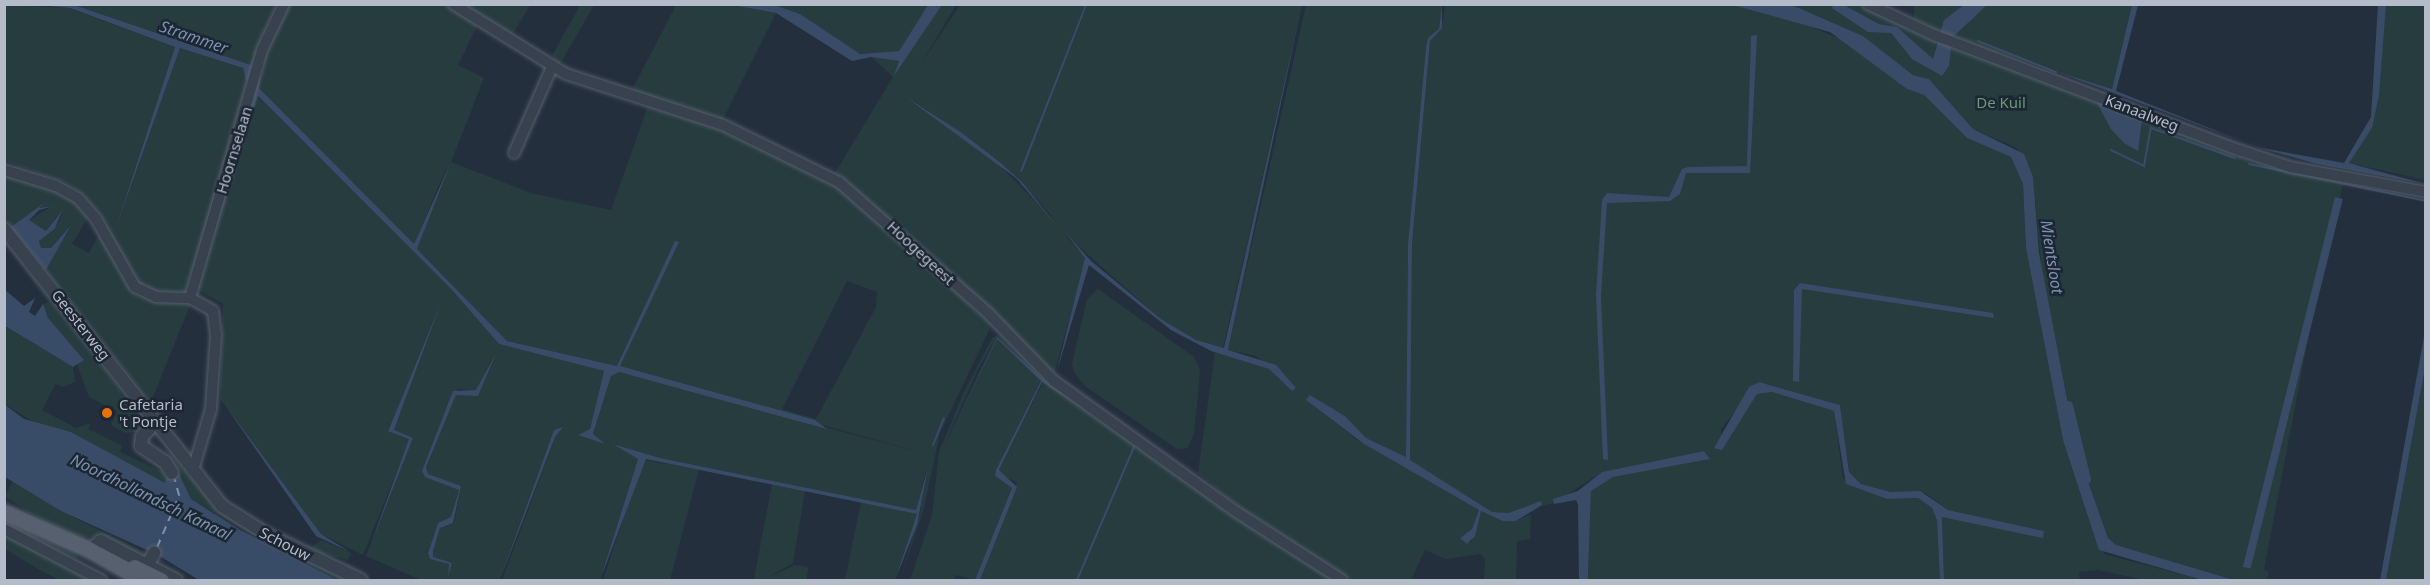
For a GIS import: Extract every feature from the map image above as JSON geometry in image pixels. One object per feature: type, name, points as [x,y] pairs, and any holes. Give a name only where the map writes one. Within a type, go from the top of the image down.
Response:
[{"type":"main road","points":[[4,503],[25,518],[90,550],[160,580]]},
{"type":"main road","points":[[4,512],[25,518]]},
{"type":"main road","points":[[90,550],[143,580]]},
{"type":"street","name":"Hoornselaan","points":[[190,298],[262,50],[284,4]]},
{"type":"street","name":"Hoogegeest","points":[[453,4],[552,67],[723,124],[839,182],[988,313],[1054,381],[1238,513],[1342,580]]},
{"type":"street","name":"Kanaalweg","points":[[1868,4],[1934,35],[2290,167],[2426,192]]},
{"type":"street","points":[[514,153],[552,67]]},
{"type":"street","points":[[4,170],[56,186],[78,198],[96,219],[128,280],[140,290],[166,299],[190,298],[210,308],[216,325],[211,409],[193,470]]},
{"type":"street","name":"Geesterweg","points":[[4,229],[193,470]]},
{"type":"street","points":[[156,422],[142,436],[141,447],[167,464],[172,473]]},
{"type":"street","name":"Schouw","points":[[193,470],[235,516],[361,580]]},
{"type":"street","points":[[4,529],[101,580]]},
{"type":"street","points":[[80,570],[90,550],[101,541],[176,580]]},
{"type":"street","points":[[148,564],[154,552]]},
{"type":"green space","points":[[444,4],[477,26],[458,65],[484,78],[451,162],[531,193],[611,210],[649,103],[706,123],[833,183],[992,324],[940,433],[923,512],[900,580],[920,513],[927,466],[916,510],[660,458],[614,444],[638,459],[600,580],[502,580],[559,427],[500,580],[421,580],[366,556],[413,438],[394,431],[438,311],[388,430],[410,439],[363,555],[321,534],[220,399],[223,304],[197,289],[257,96],[452,290],[499,344],[604,371],[590,429],[579,435],[605,444],[593,435],[611,376],[619,372],[930,455],[623,369],[620,366],[676,241],[617,366],[507,341],[417,249],[449,162],[414,244],[259,88],[269,44],[289,5]],"holes":[[[847,281],[877,292],[876,307],[816,419],[782,409]],[[494,353],[478,395],[456,395],[426,467],[427,474],[461,486],[454,523],[440,528],[432,557],[452,563],[448,577],[449,564],[430,559],[428,553],[438,523],[451,517],[459,490],[423,474],[458,389],[477,390]]]},
{"type":"green space","points":[[5,5],[68,8],[175,47],[114,232],[180,48],[243,68],[247,85],[241,110],[187,287],[246,102],[259,44],[251,65],[74,5],[276,5],[261,37],[244,116],[191,282],[182,295],[155,293],[135,282],[100,213],[81,193],[64,182],[5,161]]},
{"type":"green space","points":[[462,5],[530,5],[511,37]]},
{"type":"green space","points":[[580,5],[594,5],[559,66],[552,56]]},
{"type":"green space","points":[[676,5],[732,5],[776,13],[722,121],[631,92]]},
{"type":"green space","points":[[775,5],[928,5],[899,51],[860,54],[800,14]]},
{"type":"green space","points":[[942,5],[956,5],[921,64],[960,5],[1085,5],[1022,172],[1087,5],[1302,5],[1223,348],[1196,340],[1161,319],[1063,233],[1086,258],[1054,374],[833,176],[893,77],[872,57],[899,61],[893,75]],"holes":[[[904,97],[962,133],[1023,183],[1059,225],[991,157]]]},
{"type":"green space","points":[[1306,5],[1442,5],[1439,29],[1426,47],[1408,244],[1406,457],[1366,438],[1346,417],[1306,400],[1356,439],[1479,510],[1472,529],[1460,538],[1471,542],[1481,511],[1516,521],[1531,514],[1530,539],[1517,541],[1516,580],[1484,580],[1485,559],[1480,554],[1446,559],[1425,550],[1411,580],[1352,580],[1232,502],[1198,473],[1215,352],[1269,369],[1292,391],[1296,388],[1256,356],[1228,350]]},
{"type":"green space","points":[[1445,5],[1733,5],[1790,18],[1850,43],[1907,89],[1924,95],[1967,138],[2011,157],[2023,184],[2026,248],[2063,440],[2104,554],[2202,580],[2145,580],[2098,570],[2079,572],[2080,580],[1944,580],[1942,517],[2044,531],[1948,510],[1925,493],[1891,492],[1861,484],[1849,472],[1840,405],[1759,382],[1721,429],[1722,450],[1757,394],[1772,392],[1834,411],[1843,478],[1887,499],[1918,498],[1932,508],[1937,520],[1940,580],[1588,580],[1591,491],[1612,477],[1709,459],[1704,451],[1602,472],[1554,503],[1509,513],[1492,512],[1410,461],[1412,244],[1430,41],[1442,28]]},
{"type":"green space","name":"De Kuil","points":[[1792,5],[1833,5],[1832,8],[1891,33],[1906,51],[1942,76],[1950,43],[2253,162],[2343,183],[2340,198],[2335,197],[2264,570],[2269,572],[2267,580],[2234,580],[2116,545],[2108,538],[2080,459],[2042,275],[2033,177],[2017,148],[1973,129],[1929,79],[1913,75],[1863,36]]},
{"type":"green space","points":[[1844,5],[1861,5],[1937,39],[1934,58],[1927,58],[1897,27],[1879,24]]},
{"type":"green space","points":[[1914,5],[1964,5],[1938,33],[1914,22]]},
{"type":"green space","points":[[1987,5],[2132,5],[2112,89],[1952,38]]},
{"type":"green space","points":[[2386,5],[2425,5],[2425,180],[2349,163],[2372,128]]},
{"type":"green space","points":[[4,175],[68,195],[90,214],[72,244],[89,253],[100,233],[129,286],[191,303],[151,402],[46,270],[71,224],[51,248],[41,248],[39,241],[61,225],[68,218],[55,229],[62,214],[57,216],[46,231],[29,220],[52,206],[39,208],[48,200],[11,227],[5,219]]},
{"type":"green space","points":[[4,243],[114,382],[144,426],[139,432],[126,433],[111,425],[117,411],[89,397],[77,364],[83,360],[48,318],[43,304],[49,302]]},
{"type":"green space","points":[[1098,289],[1194,357],[1200,370],[1199,384],[1194,434],[1187,448],[1177,449],[1086,387],[1075,374],[1072,364],[1087,299]]},
{"type":"green space","points":[[4,326],[73,367],[75,382],[63,387],[55,384],[42,410],[76,428],[91,423],[88,429],[122,446],[120,452],[167,474],[169,480],[165,484],[71,432],[43,428],[5,404]]},
{"type":"green space","points":[[999,335],[1041,373],[1339,580],[980,580],[1017,482],[998,474],[999,470],[1043,382],[1088,412],[1044,380],[997,337],[978,369],[942,450],[997,339],[1041,381],[995,476],[1012,488],[975,580],[956,575],[954,580],[910,580],[932,515],[939,452],[963,394],[992,338]]},
{"type":"green space","points":[[2425,368],[2425,580],[2386,580]]},
{"type":"green space","points":[[643,460],[699,469],[670,580],[603,580]]},
{"type":"green space","points":[[179,465],[211,501],[353,580],[337,580],[315,571],[191,499],[173,466]]},
{"type":"green space","points":[[13,481],[61,511],[144,552],[140,554],[99,536],[78,538],[33,516],[5,496]]},
{"type":"green space","points":[[772,484],[805,491],[793,563],[767,578],[795,565],[809,567],[806,580],[754,579]]},
{"type":"green space","points":[[861,502],[918,514],[895,580],[845,580]]},
{"type":"green space","points":[[4,514],[76,551],[78,560],[5,526]]},
{"type":"green space","points":[[5,534],[92,580],[60,580],[43,572],[5,549]]},
{"type":"green space","points":[[321,540],[351,553],[348,560],[308,550]]},
{"type":"water","points":[[40,5],[74,5],[251,65],[259,44],[250,85],[186,288],[247,85],[243,68],[180,48],[114,233],[175,47],[70,8]]},
{"type":"water","points":[[732,5],[775,5],[800,14],[860,54],[899,51],[928,5],[942,5],[893,77],[899,61],[871,57],[852,61],[776,13]]},
{"type":"water","points":[[1085,5],[1087,5],[1022,172],[1020,171]]},
{"type":"water","points":[[1302,5],[1228,350],[1276,365],[1296,388],[1292,391],[1269,369],[1211,351],[1171,330],[1089,265],[1056,374],[1085,258],[1064,231],[1091,261],[1161,319],[1196,340],[1224,348]]},
{"type":"water","points":[[1442,5],[1442,28],[1430,41],[1412,244],[1410,460],[1492,512],[1509,513],[1541,501],[1542,505],[1516,521],[1503,521],[1481,511],[1475,536],[1467,544],[1460,538],[1472,529],[1479,510],[1364,444],[1306,400],[1310,395],[1346,417],[1366,438],[1406,457],[1408,244],[1426,47],[1428,38],[1439,29]]},
{"type":"water","points":[[1733,5],[1792,5],[1863,36],[1913,75],[1929,79],[1973,129],[2024,154],[2033,177],[2039,253],[2069,409],[2080,459],[2108,538],[2116,545],[2234,580],[2202,580],[2099,550],[2063,440],[2026,248],[2023,184],[2011,157],[1967,138],[1924,95],[1907,89],[1830,32]]},
{"type":"water","points":[[1833,5],[1844,5],[1879,24],[1897,27],[1933,59],[1944,20],[1964,5],[1987,5],[1952,38],[1949,66],[1942,76],[1912,59],[1891,33],[1868,32],[1832,8]]},
{"type":"water","points":[[2132,5],[2138,5],[2116,91],[2242,141],[2055,71],[2112,89]]},
{"type":"water","points":[[2378,5],[2386,5],[2379,95],[2372,128],[2349,163],[2425,184],[2318,164],[2256,147],[2344,163],[2371,117]]},
{"type":"water","points":[[1757,35],[1750,173],[1686,173],[1680,194],[1670,201],[1607,203],[1601,296],[1608,460],[1603,459],[1596,295],[1602,200],[1607,193],[1669,197],[1682,169],[1688,167],[1747,166],[1751,36]]},
{"type":"water","points":[[264,52],[259,88],[414,244],[451,162],[417,249],[507,341],[617,366],[675,241],[679,242],[620,366],[815,420],[827,429],[619,372],[611,376],[593,434],[605,444],[578,435],[590,429],[604,371],[499,344],[452,290],[258,96],[202,273]]},
{"type":"water","points":[[904,96],[962,133],[1001,163],[1023,183],[1058,227],[1016,178]]},
{"type":"water","points":[[2096,101],[2142,119],[2138,151],[2124,143],[2111,129]]},
{"type":"water","points":[[2335,197],[2343,199],[2251,569],[2243,567]]},
{"type":"water","points":[[48,200],[39,208],[54,206],[39,210],[29,220],[46,231],[62,211],[55,228],[69,218],[39,241],[41,248],[51,248],[71,225],[46,270],[11,227]]},
{"type":"water","points":[[1800,283],[1993,313],[1994,318],[1802,289],[1799,382],[1793,381],[1794,290]]},
{"type":"water","points":[[5,290],[24,306],[35,298],[29,312],[35,316],[43,304],[48,318],[84,360],[73,367],[5,326]]},
{"type":"water","points":[[441,303],[394,430],[413,438],[370,546],[409,439],[388,431]]},
{"type":"water","points":[[2425,331],[2425,368],[2386,580],[2380,580]]},
{"type":"water","points":[[997,337],[1044,380],[1088,412],[1042,382],[999,470],[1017,487],[980,580],[975,580],[1012,488],[995,476],[996,470],[1041,381],[997,339],[942,450]]},
{"type":"water","points":[[496,353],[478,396],[456,395],[426,467],[428,474],[461,486],[453,523],[440,528],[433,551],[433,557],[452,563],[448,577],[449,564],[430,559],[428,553],[438,523],[451,517],[459,490],[425,477],[422,471],[453,391],[476,390]]},
{"type":"water","points":[[1759,382],[1840,405],[1849,472],[1861,484],[1891,492],[1920,491],[1948,510],[2044,531],[2043,538],[1942,517],[1944,580],[1940,580],[1937,520],[1932,508],[1918,498],[1887,499],[1846,484],[1834,411],[1772,392],[1757,394],[1722,450],[1714,448],[1749,387]]},
{"type":"water","name":"Noordhollandsch Kanaal","points":[[4,404],[24,419],[71,432],[165,483],[167,474],[177,470],[191,499],[240,530],[337,580],[199,580],[158,555],[61,511],[5,477]]},
{"type":"water","points":[[225,405],[321,534],[350,552],[316,536]]},
{"type":"water","points":[[563,427],[555,437],[500,580],[554,430]]},
{"type":"water","points":[[613,444],[660,458],[916,510],[928,467],[917,525],[895,580],[917,514],[646,459],[600,580],[638,459]]},
{"type":"water","points":[[1704,451],[1710,459],[1613,477],[1591,491],[1588,580],[1579,580],[1578,504],[1576,500],[1554,504],[1553,499],[1578,491],[1602,472]]},
{"type":"waterway","points":[[1978,41],[2056,72]]},
{"type":"waterway","points":[[2111,150],[2144,166],[2151,128],[2235,158]]},
{"type":"waterway","points":[[2249,164],[2426,201]]},
{"type":"waterway","name":"Mientsloot","points":[[2068,405],[2086,479]]},
{"type":"waterway","points":[[933,445],[944,418]]},
{"type":"waterway","points":[[1077,580],[1134,447]]},
{"type":"ferry route","points":[[157,547],[179,496],[174,479]]},
{"type":"place","name":"Cafetaria 't Pontje","points":[[107,413]]},
{"type":"water label","name":"Strammer","points":[[194,37]]}]
